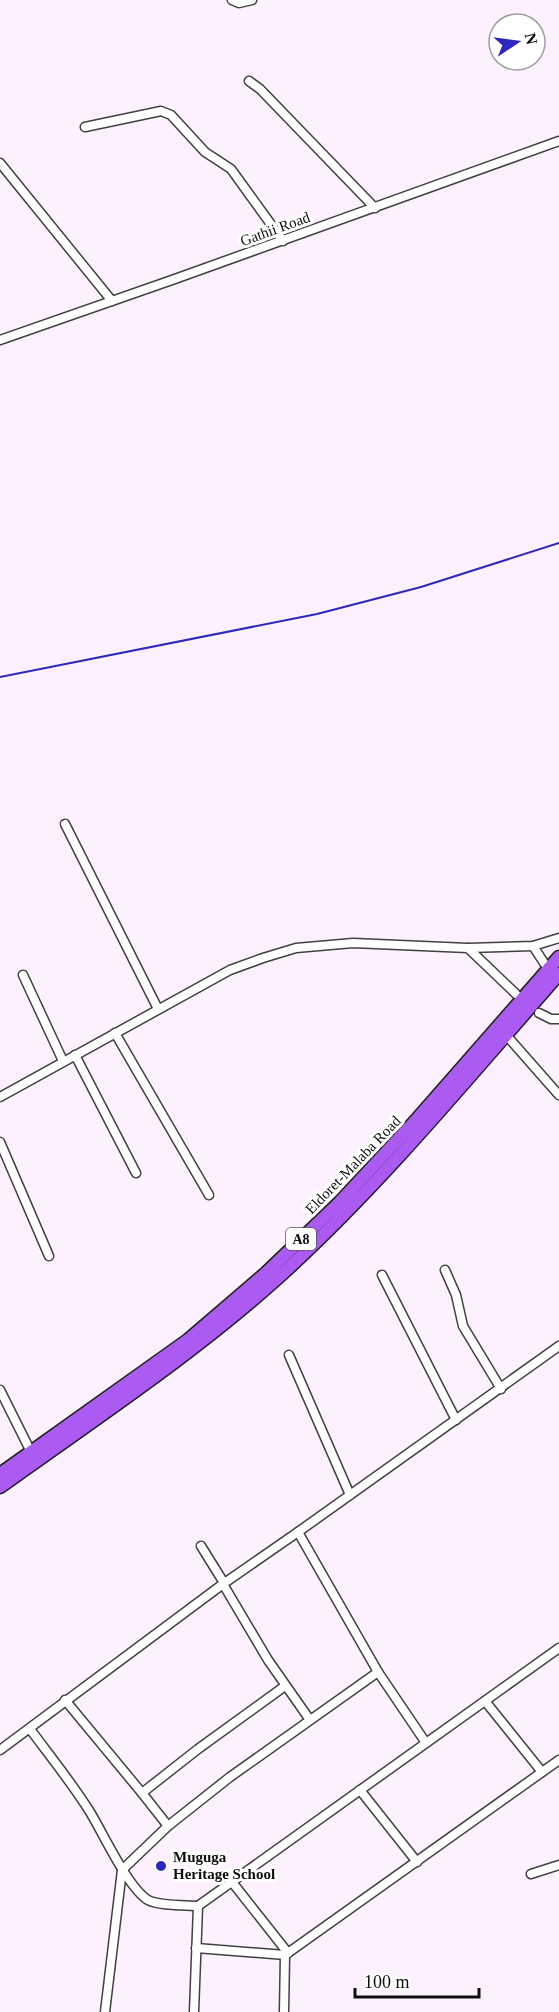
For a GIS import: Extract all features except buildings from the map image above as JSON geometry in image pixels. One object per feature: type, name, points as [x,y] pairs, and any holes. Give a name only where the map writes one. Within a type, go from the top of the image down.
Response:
[{"type":"highway","name":"Eldoret-Malaba Road","points":[[0,1487],[214,1332],[282,1274],[355,1203],[506,1035],[554,971],[559,957]]},
{"type":"highway","name":"Eldoret-Malaba Road","points":[[0,1474],[188,1340],[274,1265],[379,1161],[471,1058],[554,971]]},
{"type":"street","points":[[232,0],[239,3],[252,0]]},
{"type":"street","points":[[249,81],[260,89],[375,208]]},
{"type":"street","points":[[85,127],[166,112],[205,152],[231,169],[283,241]]},
{"type":"street","name":"Gathii Road","points":[[0,340],[559,141]]},
{"type":"street","points":[[0,163],[112,301]]},
{"type":"street","points":[[65,825],[158,1009]]},
{"type":"street","points":[[0,1097],[230,969],[296,948],[353,943],[468,948],[533,946],[559,938]]},
{"type":"street","points":[[533,946],[554,971]]},
{"type":"street","points":[[468,948],[516,994]]},
{"type":"street","points":[[23,975],[63,1061]]},
{"type":"street","points":[[539,1013],[551,1019],[559,1019]]},
{"type":"street","points":[[115,1033],[209,1195]]},
{"type":"street","points":[[506,1035],[559,1095]]},
{"type":"street","points":[[75,1055],[136,1173]]},
{"type":"street","points":[[0,1142],[49,1256]]},
{"type":"street","points":[[445,1270],[456,1296],[463,1326],[501,1389]]},
{"type":"street","points":[[382,1275],[456,1420]]},
{"type":"street","points":[[0,1750],[224,1583],[559,1346]]},
{"type":"street","points":[[289,1355],[350,1495]]},
{"type":"street","points":[[0,1390],[31,1452]]},
{"type":"street","points":[[298,1532],[378,1671],[426,1743]]},
{"type":"street","points":[[201,1546],[285,1686],[310,1720]]},
{"type":"street","points":[[30,1729],[89,1810],[122,1870],[146,1899],[153,1902],[198,1906],[559,1648]]},
{"type":"street","points":[[105,2012],[122,1870],[168,1826],[230,1777],[378,1671]]},
{"type":"street","points":[[142,1793],[285,1686]]},
{"type":"street","points":[[65,1700],[168,1826]]},
{"type":"street","points":[[485,1701],[542,1772]]},
{"type":"street","points":[[196,1948],[287,1954],[559,1760]]},
{"type":"street","points":[[360,1790],[417,1862]]},
{"type":"street","points":[[531,1874],[559,1865]]},
{"type":"street","points":[[232,1882],[287,1954],[284,2012]]},
{"type":"street","points":[[194,2012],[198,1906]]},
{"type":"railway","points":[[0,677],[317,614],[421,587],[559,543]]},
{"type":"place","name":"Muguga Heritage School","points":[[161,1866]]}]
